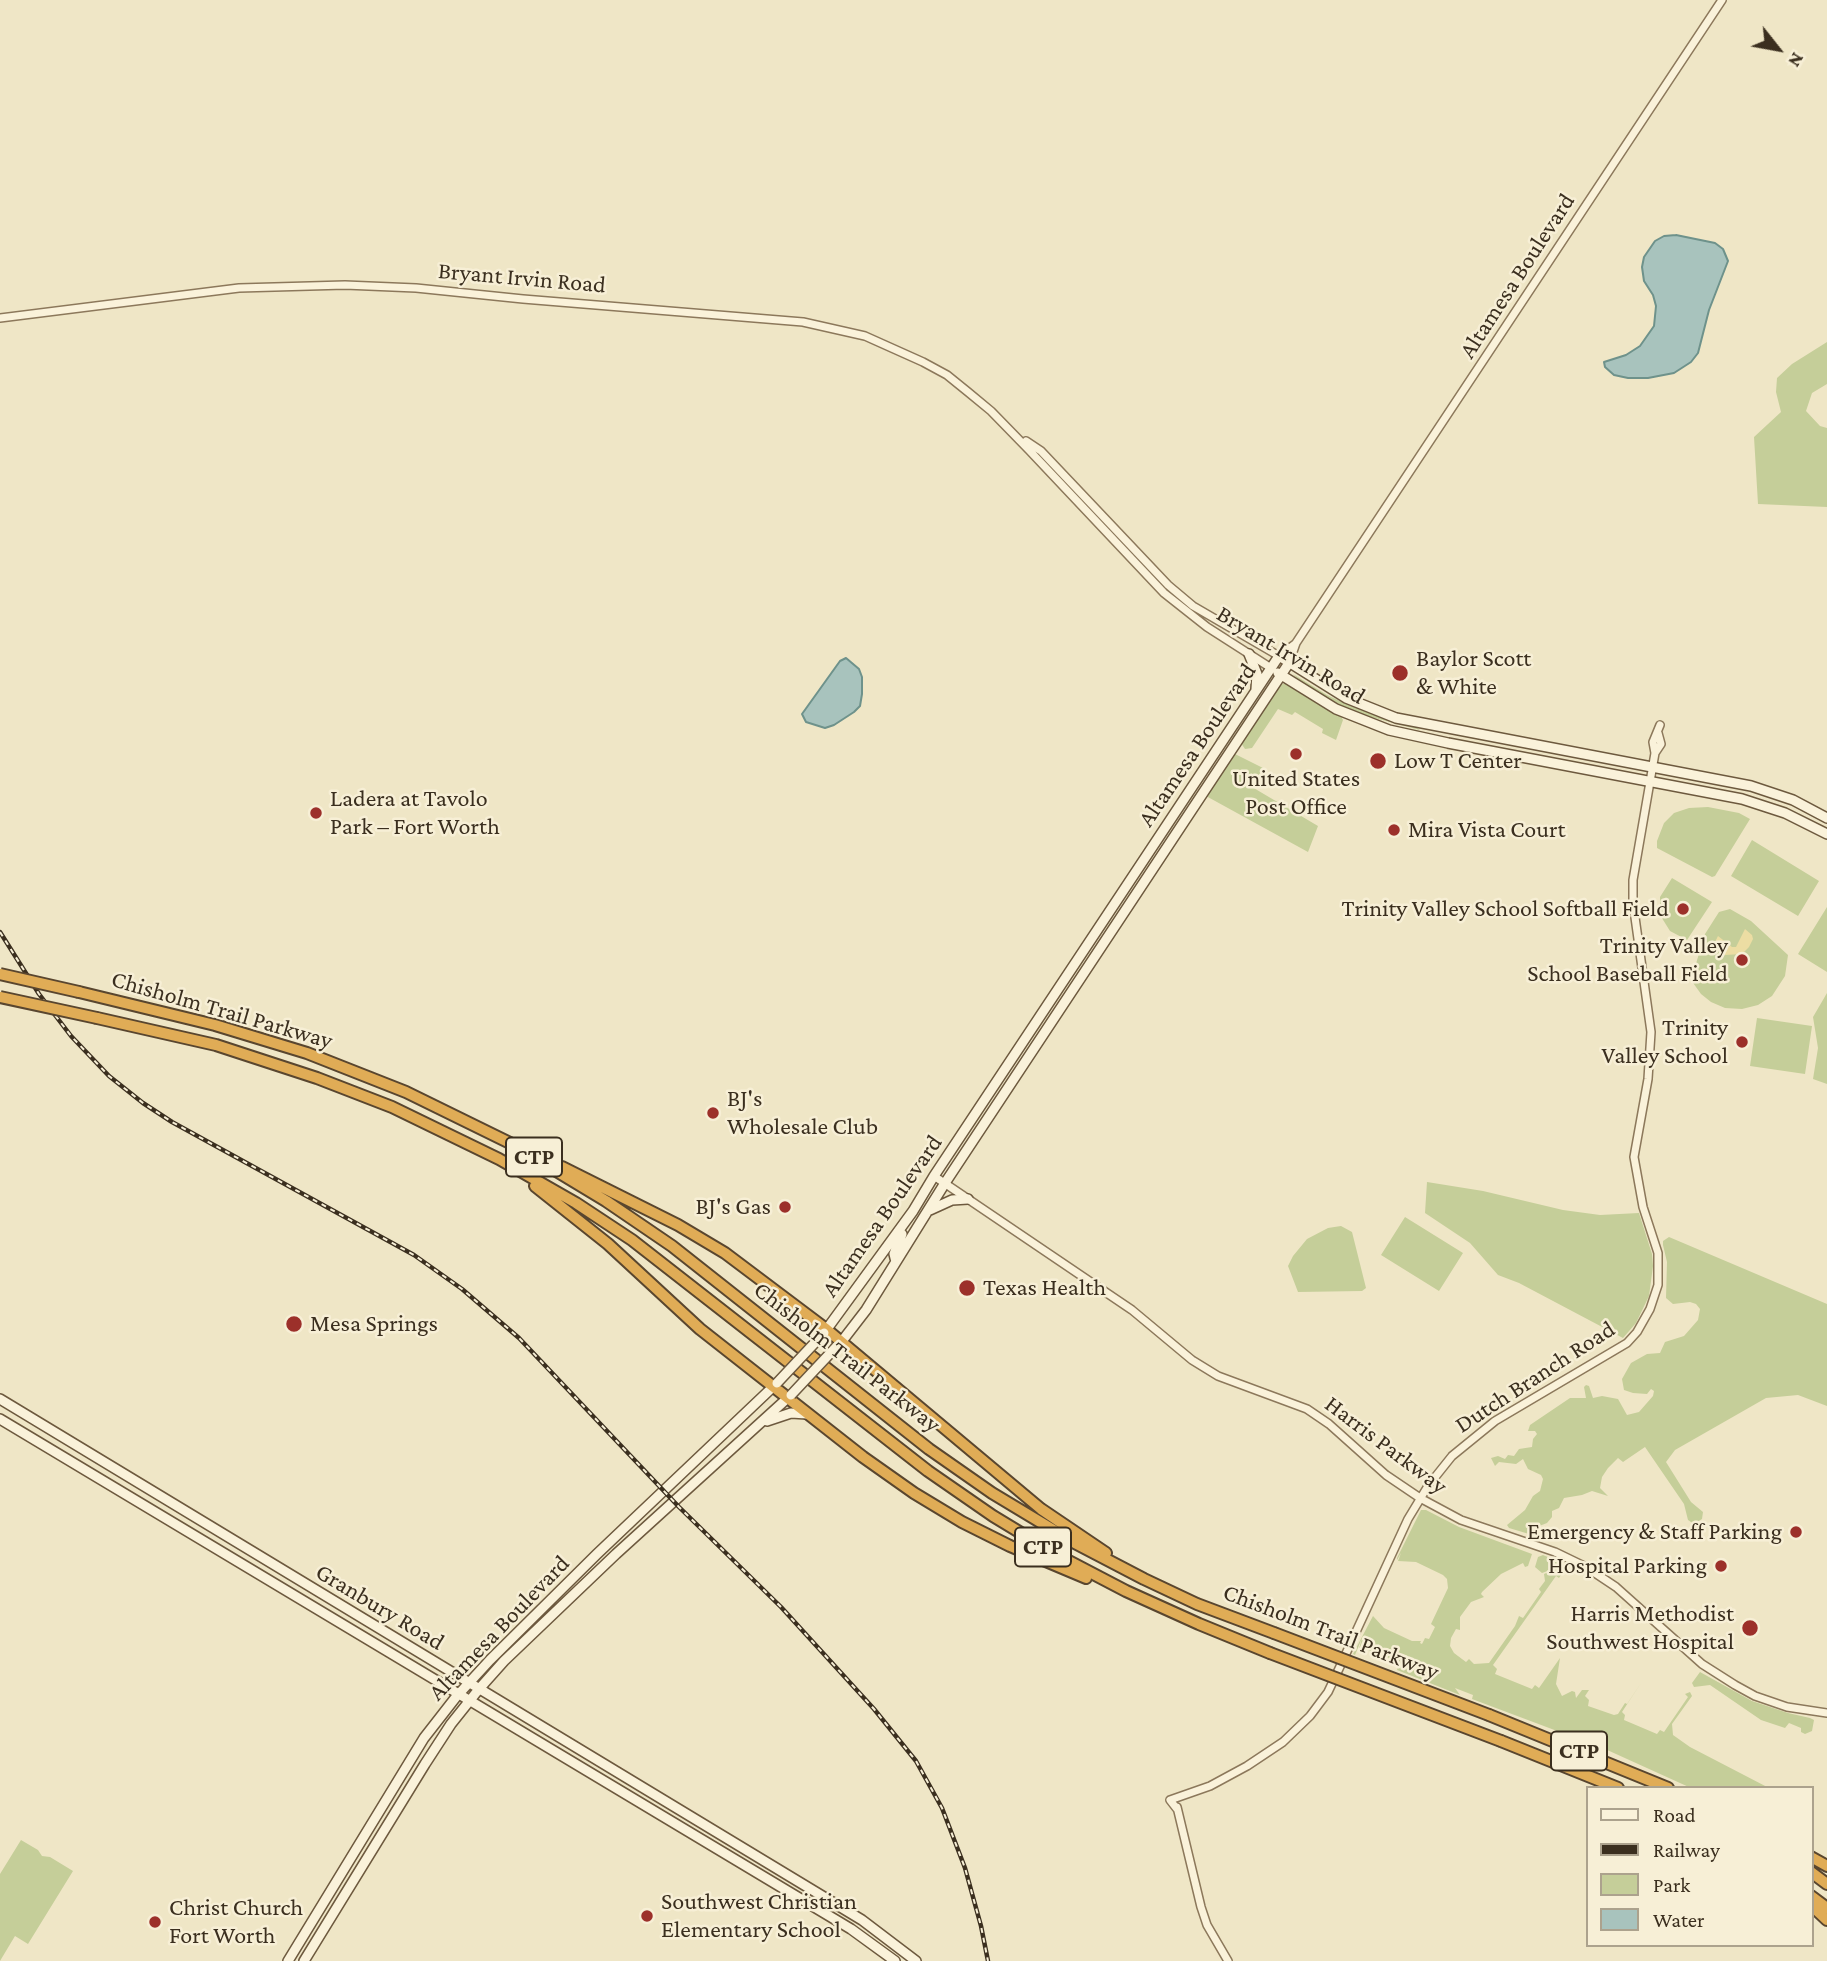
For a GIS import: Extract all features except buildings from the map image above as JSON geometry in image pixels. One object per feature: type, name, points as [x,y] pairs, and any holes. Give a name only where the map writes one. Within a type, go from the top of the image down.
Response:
[{"type":"highway","name":"Chisholm Trail Parkway","points":[[0,974],[215,1025],[307,1053],[430,1103],[510,1143],[606,1201],[672,1246],[929,1449],[986,1489],[1088,1551],[1198,1604],[1489,1715],[1663,1786]]},
{"type":"highway","name":"Chisholm Trail Parkway","points":[[0,997],[216,1045],[317,1078],[392,1107],[499,1159],[576,1203],[632,1240],[917,1462],[978,1507],[1059,1556],[1147,1602],[1270,1653],[1613,1786]]},
{"type":"highway","points":[[510,1143],[678,1225],[725,1254],[825,1331],[1049,1515],[1101,1549],[1198,1604]]},
{"type":"highway","points":[[499,1159],[592,1230],[687,1318],[775,1385],[808,1415],[905,1487],[962,1522],[1052,1564],[1147,1602]]},
{"type":"highway","points":[[1813,1907],[1827,1920]]},
{"type":"main road","points":[[1249,654],[1256,674],[1256,690]]},
{"type":"main road","name":"Bryant Irvin Road","points":[[1279,656],[1346,698],[1396,718],[1652,765],[1769,791],[1827,818]]},
{"type":"main road","name":"Altamesa Boulevard","points":[[288,1961],[424,1738],[460,1693],[607,1544],[775,1385],[825,1331],[905,1223],[1279,656]]},
{"type":"main road","name":"Altamesa Boulevard","points":[[304,1961],[451,1724],[479,1689],[504,1661],[616,1554],[789,1397],[839,1344],[866,1310],[945,1183],[1289,663]]},
{"type":"main road","name":"Bryant Irvin Road","points":[[1271,668],[1336,709],[1389,730],[1765,805],[1827,834]]},
{"type":"main road","points":[[1069,997],[1069,988],[1083,964],[1080,957]]},
{"type":"main road","points":[[929,1211],[948,1201],[968,1199]]},
{"type":"main road","points":[[896,1262],[894,1254],[905,1223]]},
{"type":"main road","points":[[866,1310],[889,1263],[884,1252]]},
{"type":"main road","name":"Granbury Road","points":[[0,1399],[862,1920],[916,1961]]},
{"type":"main road","points":[[759,1425],[791,1413],[808,1415]]},
{"type":"main road","name":"Granbury Road","points":[[0,1419],[855,1931],[895,1961]]},
{"type":"main road","points":[[723,1457],[719,1451],[720,1446],[733,1424]]},
{"type":"main road","points":[[607,1544],[616,1554]]},
{"type":"main road","points":[[332,1619],[340,1606]]},
{"type":"main road","points":[[554,1750],[561,1740]]},
{"type":"main road","points":[[389,1795],[401,1802]]},
{"type":"main road","points":[[742,1863],[748,1852]]},
{"type":"main road","points":[[318,1911],[330,1918]]},
{"type":"main road","points":[[855,1931],[862,1920]]},
{"type":"street","name":"Altamesa Boulevard","points":[[1289,663],[1296,643],[1722,0]]},
{"type":"street","name":"Bryant Irvin Road","points":[[0,318],[239,288],[345,285],[416,288],[803,322],[865,336],[923,362],[968,391],[1010,430],[1041,451],[1164,593],[1207,627],[1271,668]]},
{"type":"street","name":"Bryant Irvin Road","points":[[1069,486],[1193,606],[1279,656]]},
{"type":"street","name":"Altamesa Boulevard","points":[[1279,656],[1296,643]]},
{"type":"street","name":"Dutch Branch Road","points":[[1228,1961],[1200,1907],[1173,1799],[1210,1786],[1247,1766],[1283,1742],[1310,1716],[1328,1692],[1408,1519],[1420,1498],[1452,1457],[1495,1421],[1627,1343],[1646,1319],[1656,1294],[1658,1253],[1643,1207],[1634,1157],[1648,1079],[1652,1038],[1633,904],[1633,880],[1655,753],[1653,742],[1659,729]]},
{"type":"street","name":"Harris Parkway","points":[[934,1176],[1132,1310],[1192,1360],[1218,1376],[1307,1409],[1329,1424],[1386,1475],[1420,1498],[1461,1520],[1555,1552],[1586,1567],[1616,1587],[1702,1664],[1735,1685],[1780,1705],[1827,1713]]},
{"type":"green space","points":[[1827,342],[1827,384],[1812,393],[1806,411],[1820,426],[1827,428],[1827,507],[1758,504],[1754,437],[1781,412],[1776,392],[1777,378],[1792,364]]},
{"type":"green space","points":[[1293,674],[1344,703],[1420,730],[1360,714],[1304,685]]},
{"type":"green space","points":[[1286,683],[1341,716],[1343,720],[1336,740],[1322,733],[1323,729],[1295,712],[1292,715],[1278,709],[1252,748],[1245,749],[1241,743],[1280,685]]},
{"type":"green space","points":[[1235,754],[1263,768],[1252,787],[1318,826],[1308,852],[1206,796]]},
{"type":"green space","points":[[1708,807],[1739,813],[1750,819],[1712,877],[1657,848],[1664,823],[1674,813],[1689,808]]},
{"type":"green space","points":[[1752,840],[1819,881],[1798,916],[1731,876]]},
{"type":"green space","name":"Trinity Valley School Softball Field","points":[[1672,878],[1712,902],[1687,940],[1670,931],[1660,915],[1660,897]]},
{"type":"green space","points":[[1827,907],[1827,972],[1798,954]]},
{"type":"green space","name":"Trinity Valley School Baseball Field","points":[[1730,909],[1751,921],[1788,955],[1785,976],[1772,996],[1758,1005],[1742,1009],[1725,1008],[1711,1002],[1691,980],[1705,934],[1719,912]]},
{"type":"green space","points":[[1827,993],[1827,1084],[1813,1079],[1818,1048],[1813,1017]]},
{"type":"green space","points":[[1757,1018],[1812,1026],[1805,1074],[1750,1066]]},
{"type":"green space","points":[[1427,1182],[1483,1191],[1563,1210],[1600,1215],[1639,1213],[1653,1266],[1649,1296],[1636,1323],[1623,1338],[1519,1283],[1498,1275],[1470,1243],[1425,1213]]},
{"type":"green space","points":[[1405,1217],[1463,1253],[1439,1291],[1381,1255]]},
{"type":"green space","points":[[1341,1226],[1352,1232],[1366,1288],[1362,1291],[1298,1292],[1288,1266],[1293,1256],[1307,1239],[1328,1228]]},
{"type":"green space","points":[[1669,1237],[1827,1304],[1827,1406],[1798,1395],[1766,1398],[1675,1450],[1666,1462],[1691,1502],[1703,1512],[1702,1519],[1694,1524],[1688,1520],[1684,1504],[1645,1447],[1623,1462],[1618,1458],[1608,1468],[1602,1477],[1600,1488],[1608,1496],[1592,1491],[1564,1498],[1559,1508],[1552,1511],[1552,1517],[1547,1523],[1534,1528],[1529,1534],[1509,1528],[1507,1525],[1525,1510],[1533,1496],[1540,1491],[1543,1479],[1541,1475],[1528,1469],[1523,1459],[1516,1464],[1499,1462],[1495,1466],[1491,1458],[1498,1456],[1505,1459],[1508,1455],[1514,1456],[1519,1449],[1532,1447],[1537,1434],[1535,1431],[1528,1431],[1530,1425],[1570,1398],[1586,1398],[1586,1385],[1589,1386],[1593,1398],[1602,1396],[1618,1399],[1627,1415],[1639,1412],[1654,1391],[1651,1389],[1647,1394],[1624,1390],[1622,1379],[1631,1363],[1647,1354],[1660,1353],[1665,1342],[1684,1336],[1698,1320],[1700,1309],[1696,1304],[1673,1304],[1666,1298],[1667,1262],[1663,1241]]},
{"type":"green space","points":[[1421,1510],[1532,1554],[1528,1566],[1525,1567],[1523,1563],[1501,1574],[1482,1592],[1484,1597],[1471,1602],[1460,1617],[1460,1630],[1456,1629],[1450,1646],[1454,1653],[1466,1662],[1469,1659],[1474,1664],[1489,1663],[1519,1616],[1523,1618],[1541,1592],[1539,1589],[1545,1581],[1544,1574],[1564,1565],[1542,1573],[1535,1567],[1538,1557],[1543,1555],[1562,1563],[1565,1565],[1566,1568],[1559,1578],[1556,1576],[1493,1665],[1497,1669],[1495,1674],[1532,1689],[1535,1685],[1539,1688],[1560,1658],[1556,1684],[1562,1696],[1572,1691],[1575,1692],[1576,1698],[1582,1690],[1589,1690],[1585,1696],[1589,1700],[1588,1706],[1614,1715],[1627,1704],[1641,1683],[1622,1712],[1625,1715],[1624,1720],[1657,1734],[1660,1730],[1664,1732],[1688,1697],[1685,1694],[1690,1692],[1692,1696],[1672,1724],[1673,1735],[1690,1747],[1765,1786],[1687,1786],[1605,1749],[1472,1699],[1473,1695],[1455,1688],[1460,1695],[1397,1670],[1400,1662],[1362,1648],[1358,1653],[1362,1638],[1355,1655],[1353,1654],[1373,1616],[1384,1628],[1412,1641],[1421,1641],[1422,1644],[1425,1638],[1429,1639],[1435,1627],[1431,1624],[1448,1588],[1447,1579],[1416,1562],[1398,1561],[1401,1553],[1397,1558]]},
{"type":"green space","points":[[1700,1672],[1752,1701],[1814,1720],[1812,1731],[1805,1734],[1801,1732],[1801,1728],[1789,1723],[1785,1728],[1761,1720],[1710,1685],[1694,1687],[1692,1683]]},
{"type":"green space","points":[[21,1840],[38,1850],[42,1856],[50,1857],[73,1871],[28,1944],[15,1936],[0,1961],[0,1874]]},
{"type":"sand","points":[[1745,929],[1753,939],[1742,954],[1725,955],[1713,946],[1718,936],[1736,947]]},
{"type":"water","points":[[1676,235],[1715,243],[1723,249],[1728,261],[1709,310],[1698,353],[1691,362],[1674,373],[1648,378],[1614,375],[1605,367],[1604,362],[1626,355],[1640,346],[1654,326],[1656,306],[1644,281],[1644,257],[1655,241],[1664,236]]},
{"type":"water","points":[[846,658],[859,669],[862,677],[860,706],[834,725],[825,728],[806,722],[802,714],[840,661]]},
{"type":"railway","points":[[0,932],[39,994],[71,1036],[109,1076],[172,1122],[414,1255],[462,1289],[519,1338],[679,1507],[781,1607],[874,1709],[916,1761],[942,1808],[965,1868],[988,1961]]},
{"type":"place","name":"Baylor Scott & White","points":[[1400,673]]},
{"type":"place","name":"United States Post Office","points":[[1296,754]]},
{"type":"place","name":"Low T Center","points":[[1378,761]]},
{"type":"place","name":"Ladera at Tavolo Park – Fort Worth","points":[[316,813]]},
{"type":"place","name":"Mira Vista Court","points":[[1394,830]]},
{"type":"place","name":"Trinity Valley School Softball Field","points":[[1683,909]]},
{"type":"place","name":"Trinity Valley School Baseball Field","points":[[1742,960]]},
{"type":"place","name":"Trinity Valley School","points":[[1742,1042]]},
{"type":"place","name":"BJ's Wholesale Club","points":[[713,1113]]},
{"type":"place","name":"BJ's Gas","points":[[785,1207]]},
{"type":"place","name":"Texas Health","points":[[967,1288]]},
{"type":"place","name":"Mesa Springs","points":[[294,1324]]},
{"type":"place","name":"Emergency & Staff Parking","points":[[1796,1532]]},
{"type":"place","name":"Hospital Parking","points":[[1721,1566]]},
{"type":"place","name":"Harris Methodist Southwest Hospital","points":[[1750,1628]]},
{"type":"place","name":"Southwest Christian Elementary School","points":[[647,1916]]},
{"type":"place","name":"Christ Church Fort Worth","points":[[155,1922]]}]
